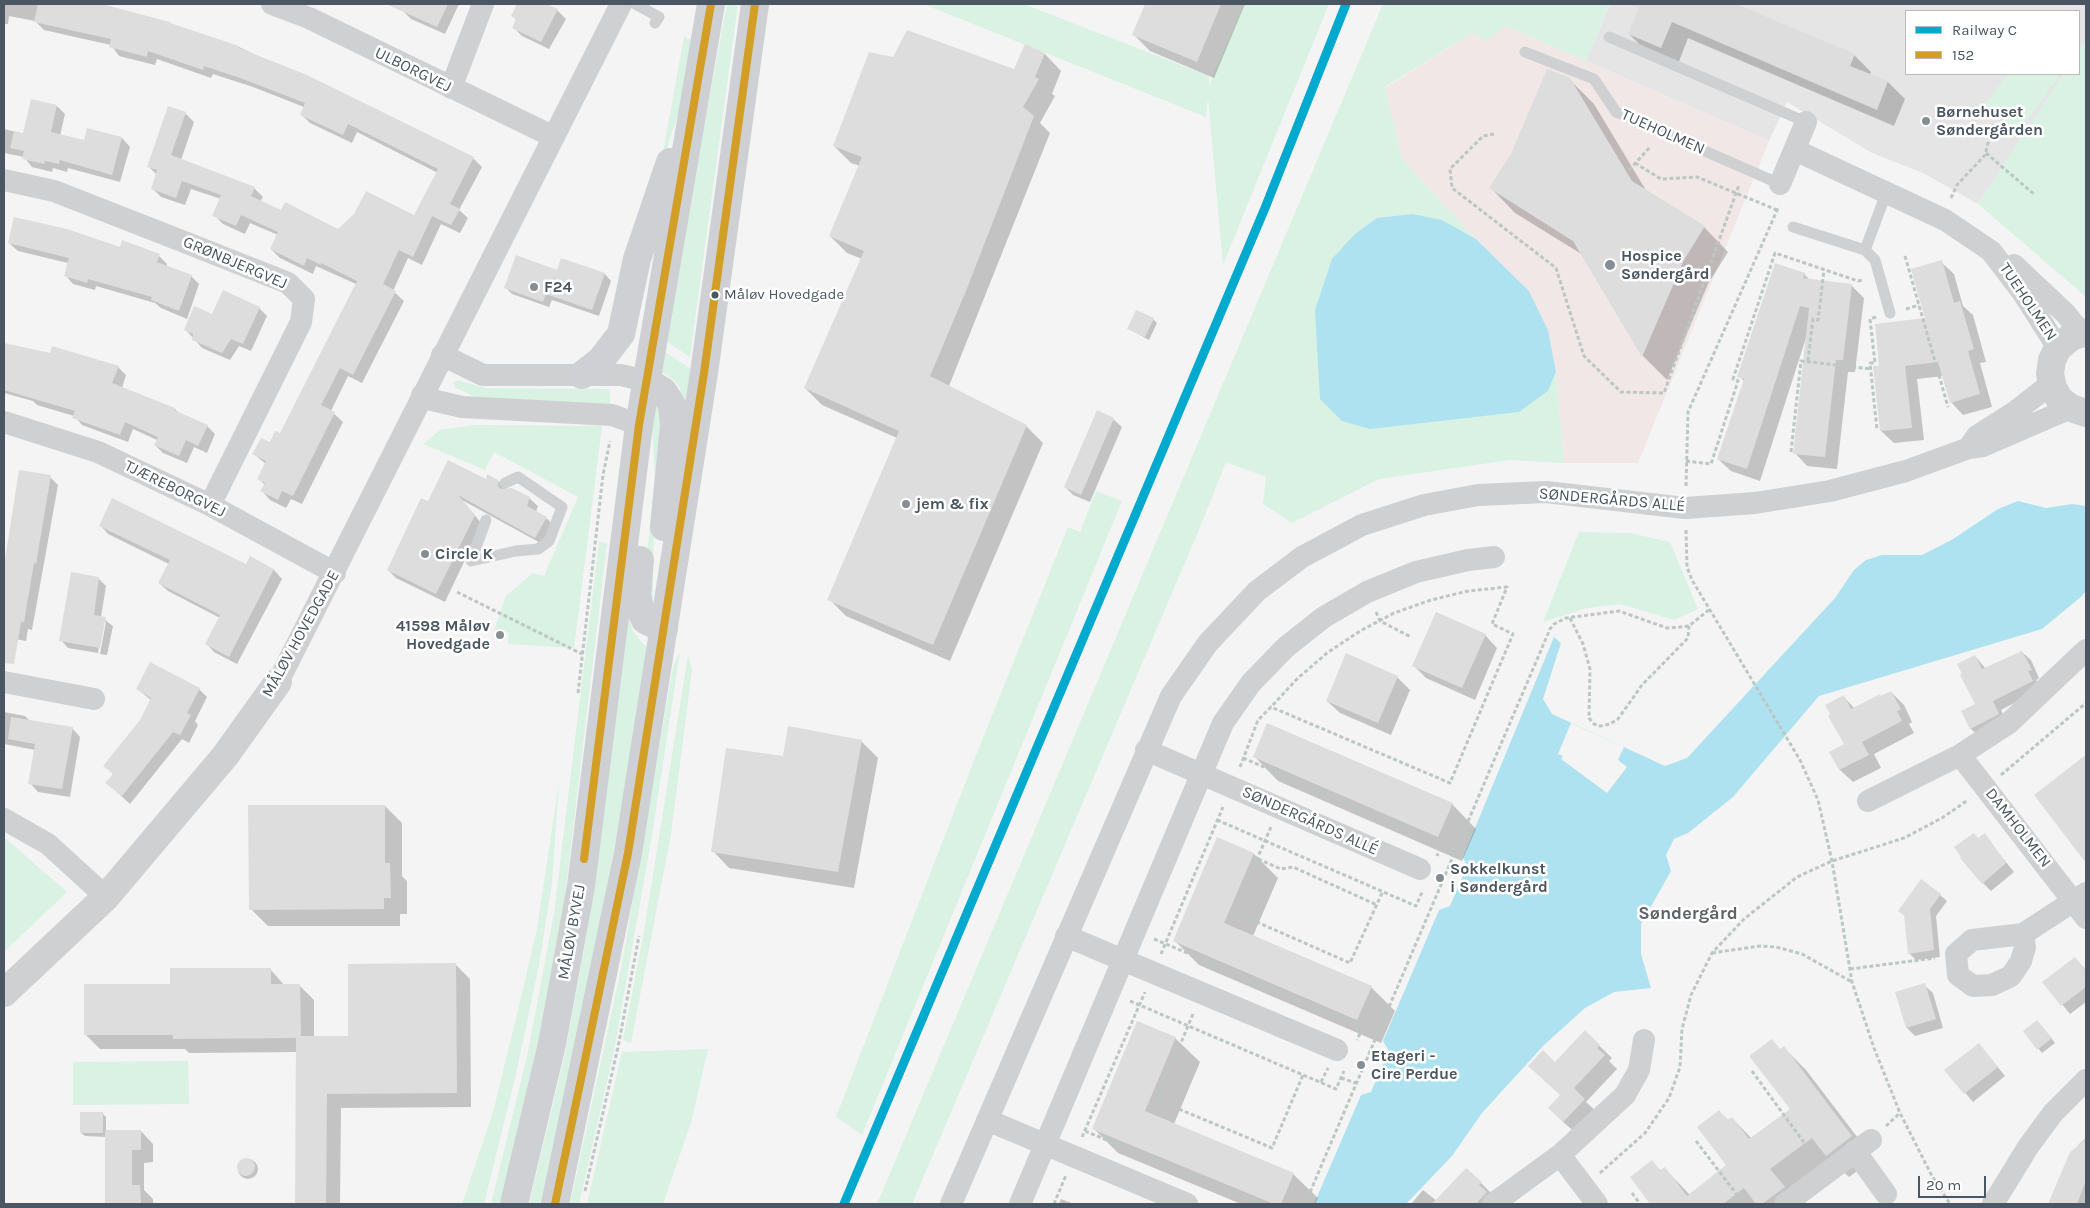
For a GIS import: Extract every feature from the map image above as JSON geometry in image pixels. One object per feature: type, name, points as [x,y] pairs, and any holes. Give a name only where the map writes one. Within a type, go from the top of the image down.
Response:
[{"type":"main road","name":"MÅLØV BYVEJ","points":[[514,1204],[552,1044],[581,886],[639,425],[711,4]]},
{"type":"main road","points":[[555,1204],[628,853],[676,559],[755,4]]},
{"type":"main road","points":[[582,375],[601,360],[621,334],[637,259],[696,90]]},
{"type":"main road","points":[[646,381],[663,391],[672,406],[674,425],[663,523],[676,559]]},
{"type":"main road","points":[[635,455],[645,501],[637,595],[645,620],[664,629]]},
{"type":"street","name":"ULBORGVEJ","points":[[272,4],[309,18],[554,138]]},
{"type":"street","points":[[451,88],[483,4]]},
{"type":"street","name":"MÅLØV HOVEDGADE","points":[[4,993],[106,897],[225,756],[278,682],[335,573],[442,355],[473,298],[621,4]]},
{"type":"street","points":[[1780,184],[1806,122]]},
{"type":"street","name":"TUEHOLMEN","points":[[1795,150],[1942,218],[1998,257],[2018,268],[2084,332]]},
{"type":"street","name":"GRØNBJERGVEJ","points":[[4,180],[54,191],[201,248],[288,283],[304,300],[301,322],[210,505]]},
{"type":"street","name":"TUEHOLMEN","points":[[1998,257],[2058,348]]},
{"type":"street","points":[[2078,411],[2060,400],[2052,383],[2051,365],[2058,348],[2066,340],[2084,332]]},
{"type":"street","points":[[442,355],[483,375],[621,375],[646,381]]},
{"type":"street","name":"SØNDERGÅRDS ALLÉ","points":[[1968,448],[1977,436],[2016,411],[2052,383]]},
{"type":"street","points":[[422,395],[432,400],[462,407],[612,414],[639,425]]},
{"type":"street","name":"SØNDERGÅRDS ALLÉ","points":[[951,1204],[1171,696],[1208,643],[1251,598],[1302,557],[1362,525],[1424,504],[1478,495],[1546,492],[1685,508],[1755,503],[1830,491],[1906,471],[1968,448],[1983,446],[2078,411]]},
{"type":"street","name":"TJÆREBORGVEJ","points":[[5,429],[98,452],[210,505],[335,573]]},
{"type":"street","points":[[1020,1204],[1223,723],[1251,683],[1286,647],[1324,616],[1367,592],[1416,572],[1494,556]]},
{"type":"street","points":[[1868,801],[1960,756],[2009,723],[2086,650]]},
{"type":"street","points":[[4,682],[94,698]]},
{"type":"street","name":"SØNDERGÅRDS ALLÉ","points":[[1146,750],[1426,875]]},
{"type":"street","name":"DAMHOLMEN","points":[[1956,957],[1956,954],[1972,940],[2023,934],[2082,904],[1960,756]]},
{"type":"street","points":[[4,819],[48,844],[106,897]]},
{"type":"street","points":[[1956,957],[1958,975],[1973,986],[1992,985],[2011,976],[2021,961],[2025,947],[2023,934]]},
{"type":"street","points":[[1066,936],[1337,1050]]},
{"type":"street","points":[[1493,1204],[1560,1155],[1625,1095],[1639,1070],[1644,1040]]},
{"type":"street","points":[[1993,1204],[2028,1147],[2053,1113],[2086,1080]]},
{"type":"street","points":[[987,1120],[1187,1204]]},
{"type":"street","points":[[1785,1204],[1863,1146],[1886,1194]]},
{"type":"street","points":[[1560,1155],[1590,1196]]},
{"type":"lane","points":[[635,4],[658,17],[655,24]]},
{"type":"lane","points":[[1609,37],[1806,122]]},
{"type":"lane","name":"TUEHOLMEN","points":[[1525,52],[1594,79],[1616,112],[1780,184]]},
{"type":"lane","points":[[1865,250],[1887,192]]},
{"type":"lane","points":[[1793,227],[1865,250],[1876,260],[1890,313]]},
{"type":"lane","points":[[486,520],[470,561],[516,551],[538,549],[549,540],[562,507],[518,477],[505,483]]},
{"type":"path","points":[[1942,218],[1957,185],[1986,153],[1993,124]]},
{"type":"path","points":[[1629,170],[1663,133]]},
{"type":"path","points":[[1494,134],[1483,136],[1450,169],[1452,188],[1556,268],[1584,356],[1621,392],[1664,393],[1746,169]]},
{"type":"path","points":[[1986,153],[2035,195]]},
{"type":"path","points":[[1635,163],[1661,179],[1697,176],[1777,210]]},
{"type":"path","points":[[1780,184],[1781,203],[1688,412],[1685,508],[1687,567],[1800,760],[1818,800],[1832,861],[1852,982],[1878,1058],[1900,1113],[1932,1176],[1950,1204]]},
{"type":"path","points":[[1686,461],[1711,464],[1738,381],[1733,378],[1775,253],[1858,281],[1880,275]]},
{"type":"path","points":[[1905,256],[1948,407]]},
{"type":"path","points":[[1808,362],[1813,319],[1818,320],[1824,270]]},
{"type":"path","points":[[1878,430],[1870,363],[1875,363],[1870,319],[1919,305]]},
{"type":"path","points":[[1791,452],[1801,361],[1871,368]]},
{"type":"path","points":[[577,697],[612,414]]},
{"type":"path","points":[[1054,1204],[1232,787],[1258,720],[1298,678],[1327,653],[1380,620],[1431,600],[1468,591],[1507,587],[1492,624],[1513,634],[1450,784],[1271,707]]},
{"type":"path","points":[[457,592],[582,654]]},
{"type":"path","points":[[1367,592],[1380,620],[1411,637]]},
{"type":"path","points":[[1305,1204],[1550,629],[1560,621],[1570,618],[1619,611],[1666,628],[1689,626],[1710,609]]},
{"type":"path","points":[[1570,618],[1583,644],[1590,669],[1589,718],[1594,724],[1600,726],[1610,724],[1618,719],[1642,685],[1688,638],[1689,626]]},
{"type":"path","points":[[1590,1196],[1645,1133],[1669,1098],[1680,1067],[1682,1029],[1691,995],[1712,953],[1744,919],[1798,877],[1832,861],[1904,838],[1942,818],[1986,787],[2086,703]]},
{"type":"path","points":[[1217,820],[1416,906],[1426,875],[1442,843],[1243,758]]},
{"type":"path","points":[[1265,841],[1234,912],[1350,963],[1383,891]]},
{"type":"path","points":[[1257,859],[1281,869],[1293,867],[1377,905]]},
{"type":"path","points":[[1426,875],[1435,896]]},
{"type":"path","points":[[1712,953],[1760,946],[1776,947],[1802,954],[1852,982]]},
{"type":"path","points":[[1850,969],[1933,958],[1956,957]]},
{"type":"path","points":[[1188,1026],[1158,1100],[1272,1148],[1303,1075]]},
{"type":"path","points":[[1752,1071],[1826,1173]]},
{"type":"path","points":[[1341,1078],[1356,1083]]},
{"type":"path","points":[[1085,1131],[1261,1204]]},
{"type":"path","points":[[1696,1141],[1744,1204]]},
{"type":"path","points":[[1632,1193],[1640,1204]]},
{"type":"shaded area","name":"Børnehuset Søndergården","points":[[1610,4],[2086,4],[2086,40],[2080,49],[2080,10],[1905,10],[1905,75],[2063,75],[1978,204],[1923,173],[1872,153],[1787,102],[1769,141],[1586,61]]},
{"type":"shaded area","name":"Hospice Søndergård","points":[[1506,26],[1769,141],[1638,463],[1564,463],[1556,372],[1548,330],[1529,291],[1476,239],[1402,159],[1385,88],[1472,33]]},
{"type":"green space","points":[[727,4],[738,4],[690,357],[664,340]]},
{"type":"green space","points":[[923,4],[1024,4],[1209,76],[1209,85],[1244,4],[1329,4],[1223,265],[1208,97],[1206,117]]},
{"type":"green space","points":[[1383,4],[1610,4],[1586,61],[1506,26],[1487,41],[1472,33],[1385,87],[1402,159],[1476,239],[1442,220],[1413,214],[1548,391],[1556,372],[1564,463],[1510,460],[1379,479],[1292,523],[1263,504],[1266,477],[1226,462],[912,1204],[877,1204]]},
{"type":"green space","points":[[684,37],[693,40],[678,115],[665,154],[663,152]]},
{"type":"green space","points":[[2086,40],[2086,297],[1978,204],[2063,75],[2080,75],[2080,49]]},
{"type":"green space","points":[[2007,75],[2056,75],[2059,77],[2019,131],[1984,105]]},
{"type":"green space","points":[[662,350],[691,369],[682,421],[680,388],[674,380],[658,370]]},
{"type":"green space","points":[[458,380],[485,388],[610,389],[610,406],[482,400],[454,387],[454,382]]},
{"type":"green space","points":[[656,407],[663,416],[653,555],[653,606],[644,584],[655,477],[652,427]]},
{"type":"green space","points":[[475,425],[602,426],[574,648],[508,644],[509,633],[494,630],[506,596],[533,573],[544,576],[578,497],[494,452],[485,470],[423,444],[440,430]]},
{"type":"green space","points":[[1096,491],[1122,501],[862,1135],[836,1117],[978,750],[1068,527],[1080,532]]},
{"type":"green space","points":[[1579,532],[1630,533],[1670,542],[1698,609],[1674,620],[1620,604],[1587,608],[1543,622]]},
{"type":"green space","points":[[599,541],[607,544],[563,913],[542,1025],[519,1130],[500,1204],[491,1204],[528,1052],[554,913]]},
{"type":"green space","points":[[628,613],[633,632],[647,648],[624,793],[602,916],[542,1204],[529,1204],[565,1054],[586,939]]},
{"type":"green space","points":[[680,652],[652,835],[614,1051],[579,1204],[570,1204],[621,969],[673,667]]},
{"type":"green space","points":[[688,655],[692,670],[671,834],[631,1043],[623,1040],[644,931]]},
{"type":"green space","points":[[559,782],[552,883],[539,965],[516,1074],[484,1204],[462,1204],[493,1112],[537,929]]},
{"type":"green space","points":[[4,837],[67,892],[4,952]]},
{"type":"green space","points":[[708,1049],[691,1123],[663,1204],[587,1204],[622,1052]]},
{"type":"green space","points":[[188,1061],[189,1104],[73,1105],[73,1062]]},
{"type":"water","points":[[1413,214],[1442,220],[1476,239],[1529,291],[1548,330],[1556,372],[1548,391],[1519,412],[1370,429],[1342,421],[1320,399],[1315,310],[1332,259],[1355,234],[1377,218]]},
{"type":"water","points":[[2018,501],[2046,508],[2072,504],[2086,506],[2086,591],[2082,596],[2042,629],[1819,696],[1733,797],[1688,833],[1674,839],[1666,855],[1671,871],[1641,924],[1641,954],[1651,988],[1614,992],[1585,1008],[1544,1045],[1482,1113],[1452,1156],[1406,1204],[1314,1204],[1361,1095],[1371,1092],[1389,1051],[1383,1041],[1439,910],[1450,906],[1467,866],[1463,857],[1554,637],[1561,643],[1543,699],[1552,714],[1665,766],[1687,758],[1835,598],[1854,570],[1866,560],[1882,555],[1922,555],[1953,539],[1998,509]]},
{"type":"pier","points":[[1571,723],[1624,747],[1618,760],[1627,767],[1607,793],[1561,759],[1563,756],[1558,754]]},
{"type":"building","points":[[38,4],[102,4],[170,22],[239,46],[239,48],[307,75],[474,157],[450,204],[460,209],[451,225],[432,216],[413,257],[399,250],[383,284],[396,291],[353,375],[340,368],[321,405],[335,412],[293,496],[282,491],[278,500],[260,491],[265,483],[257,479],[266,461],[252,454],[261,438],[270,442],[275,431],[280,433],[357,281],[321,263],[321,265],[307,258],[304,266],[270,249],[278,232],[241,215],[236,226],[212,216],[221,195],[182,181],[176,198],[151,189],[157,170],[147,167],[168,106],[186,112],[171,155],[255,187],[251,196],[281,210],[285,202],[338,229],[354,214],[366,191],[414,215],[438,169],[348,124],[343,135],[300,115],[305,103],[243,79],[204,66],[203,70],[148,51],[147,57],[109,47],[111,39],[34,22]]},
{"type":"building","points":[[386,4],[448,4],[437,27]]},
{"type":"building","points":[[517,4],[547,4],[558,9],[541,42],[512,28],[516,19],[511,16]]},
{"type":"building","points":[[1145,4],[1221,4],[1197,62],[1132,35]]},
{"type":"building","points":[[1629,4],[1736,4],[1855,54],[1850,66],[1888,81],[1877,110],[1672,22],[1661,48],[1628,34],[1639,8]]},
{"type":"building","points":[[907,30],[1014,69],[1025,44],[1045,53],[1035,77],[1039,79],[1023,107],[1034,116],[966,291],[930,376],[1027,425],[933,645],[827,600],[899,431],[804,388],[864,251],[829,236],[862,157],[833,146],[869,52],[893,57]]},
{"type":"building","points":[[1547,69],[1570,78],[1632,181],[1705,226],[1684,260],[1642,357],[1573,241],[1489,188],[1511,154]]},
{"type":"building","points":[[31,99],[57,105],[51,132],[84,140],[87,128],[122,137],[112,175],[60,160],[59,164],[45,161],[44,164],[22,159],[24,151],[10,148],[14,131],[23,133]]},
{"type":"building","points":[[14,217],[67,229],[120,247],[122,240],[160,254],[157,262],[192,275],[179,311],[151,300],[152,297],[88,279],[87,283],[64,276],[69,258],[8,243]]},
{"type":"building","points":[[516,255],[557,270],[561,258],[605,273],[592,310],[546,294],[543,302],[504,288]]},
{"type":"building","points":[[1942,260],[1954,303],[1960,301],[1974,349],[1968,351],[1980,394],[1950,403],[1938,362],[1905,366],[1912,428],[1880,431],[1873,366],[1879,366],[1875,324],[1925,318],[1911,269]]},
{"type":"building","points":[[1775,263],[1805,273],[1803,278],[1852,284],[1843,360],[1836,360],[1825,457],[1793,454],[1809,308],[1800,306],[1747,469],[1717,459],[1744,379],[1737,377]]},
{"type":"building","points":[[223,290],[260,307],[243,344],[231,339],[222,353],[192,340],[193,334],[184,330],[194,306],[212,314]]},
{"type":"building","points":[[1136,310],[1154,318],[1145,337],[1127,329]]},
{"type":"building","points":[[4,343],[50,353],[52,346],[119,366],[112,383],[175,408],[174,410],[208,425],[198,446],[186,440],[179,456],[154,445],[158,437],[125,422],[120,435],[72,418],[75,411],[4,390]]},
{"type":"building","points":[[1097,410],[1114,418],[1081,495],[1064,487]]},
{"type":"building","points":[[448,460],[486,479],[487,474],[498,480],[498,486],[501,489],[512,488],[530,497],[527,506],[547,517],[535,538],[458,495],[475,515],[436,594],[387,570],[421,498],[428,501]]},
{"type":"building","points":[[19,470],[51,475],[36,564],[34,563],[24,622],[21,622],[14,664],[4,663],[4,566]]},
{"type":"building","points":[[112,498],[246,564],[250,556],[274,569],[229,657],[205,644],[220,615],[158,583],[170,560],[99,526]]},
{"type":"building","points":[[71,572],[99,577],[94,615],[106,617],[100,648],[59,641]]},
{"type":"building","points":[[1436,612],[1486,634],[1462,688],[1412,666]]},
{"type":"building","points":[[2022,651],[2032,670],[2028,671],[2033,681],[1993,701],[1999,714],[1970,729],[1961,711],[1975,704],[1960,675],[1962,674],[1957,664],[1975,655],[1982,669]]},
{"type":"building","points":[[1346,653],[1398,676],[1378,723],[1326,701]]},
{"type":"building","points":[[150,662],[200,688],[187,713],[191,715],[180,735],[173,732],[122,796],[105,783],[113,774],[103,766],[140,720],[151,698],[136,689]]},
{"type":"building","points":[[1891,691],[1901,709],[1897,711],[1902,721],[1862,742],[1869,755],[1839,770],[1829,752],[1844,744],[1828,716],[1830,714],[1825,705],[1844,695],[1851,709],[1880,694],[1881,696]]},
{"type":"building","points":[[11,717],[73,727],[62,789],[28,784],[35,744],[8,739]]},
{"type":"building","points":[[1267,723],[1453,803],[1438,837],[1253,757]]},
{"type":"building","points":[[788,726],[862,740],[838,872],[711,852],[726,748],[783,756]]},
{"type":"building","points":[[2086,755],[2086,863],[2034,795]]},
{"type":"building","points":[[248,805],[385,805],[385,863],[390,863],[391,898],[384,898],[384,909],[249,910]]},
{"type":"building","points":[[1974,833],[1978,838],[1985,833],[2006,863],[1982,884],[1960,858],[1954,847]]},
{"type":"building","points":[[1217,837],[1254,853],[1224,923],[1372,986],[1357,1020],[1173,941]]},
{"type":"building","points":[[1921,879],[1941,894],[1930,909],[1934,950],[1908,954],[1904,915],[1898,911]]},
{"type":"building","points":[[2075,957],[2086,971],[2086,987],[2061,1006],[2042,982]]},
{"type":"building","points":[[456,963],[457,1093],[327,1094],[326,1204],[295,1204],[296,1038],[173,1039],[173,1035],[84,1035],[84,984],[170,984],[170,968],[271,968],[271,984],[300,984],[301,1036],[348,1036],[348,964]]},
{"type":"building","points":[[1925,983],[1936,1019],[1906,1028],[1895,992]]},
{"type":"building","points":[[2037,1020],[2052,1038],[2037,1050],[2023,1031]]},
{"type":"building","points":[[1137,1021],[1176,1037],[1145,1111],[1294,1173],[1281,1204],[1274,1204],[1092,1129]]},
{"type":"building","points":[[1585,1030],[1600,1045],[1597,1048],[1605,1055],[1574,1088],[1585,1099],[1563,1122],[1548,1108],[1560,1095],[1528,1066],[1543,1050],[1555,1062]]},
{"type":"building","points":[[1772,1039],[1780,1049],[1784,1046],[1852,1136],[1826,1156],[1812,1138],[1770,1169],[1785,1187],[1762,1204],[1756,1204],[1744,1188],[1723,1204],[1650,1204],[1630,1177],[1652,1160],[1660,1170],[1665,1167],[1687,1196],[1726,1165],[1697,1127],[1719,1110],[1727,1120],[1732,1117],[1749,1139],[1790,1109],[1749,1056]]},
{"type":"building","points":[[1979,1043],[1998,1067],[1964,1094],[1944,1070]]},
{"type":"building","points":[[80,1112],[103,1112],[103,1133],[80,1133]]},
{"type":"building","points":[[105,1130],[141,1130],[141,1150],[132,1150],[132,1185],[140,1185],[141,1204],[105,1204]]},
{"type":"building","points":[[2086,1139],[2086,1180],[2077,1204],[2048,1204],[2070,1152]]},
{"type":"building","points":[[246,1158],[252,1161],[255,1167],[252,1173],[246,1176],[240,1173],[237,1167],[240,1161]]},
{"type":"building","points":[[1466,1168],[1482,1182],[1479,1185],[1487,1192],[1476,1204],[1432,1204]]},
{"type":"rail line","name":"C","points":[[844,1204],[1265,208],[1346,4]]},
{"type":"transit line","name":"152","points":[[584,859],[639,425],[711,4]]},
{"type":"transit line","name":"152","points":[[555,1204],[628,853],[704,373],[755,4]]},
{"type":"place","name":"Børnehuset Søndergården","points":[[1926,121]]},
{"type":"place","name":"Hospice Søndergård","points":[[1610,265]]},
{"type":"place","name":"F24","points":[[534,287]]},
{"type":"place","name":"Måløv Hovedgade","points":[[715,295]]},
{"type":"place","name":"jem & fix","points":[[906,504]]},
{"type":"place","name":"Circle K","points":[[425,554]]},
{"type":"place","name":"41598 Måløv Hovedgade","points":[[500,635]]},
{"type":"place","name":"Sokkelkunst i Søndergård","points":[[1440,878]]},
{"type":"place","name":"Etageri - Cire Perdue","points":[[1361,1065]]},
{"type":"district","name":"Søndergård","points":[[1688,914]]}]
